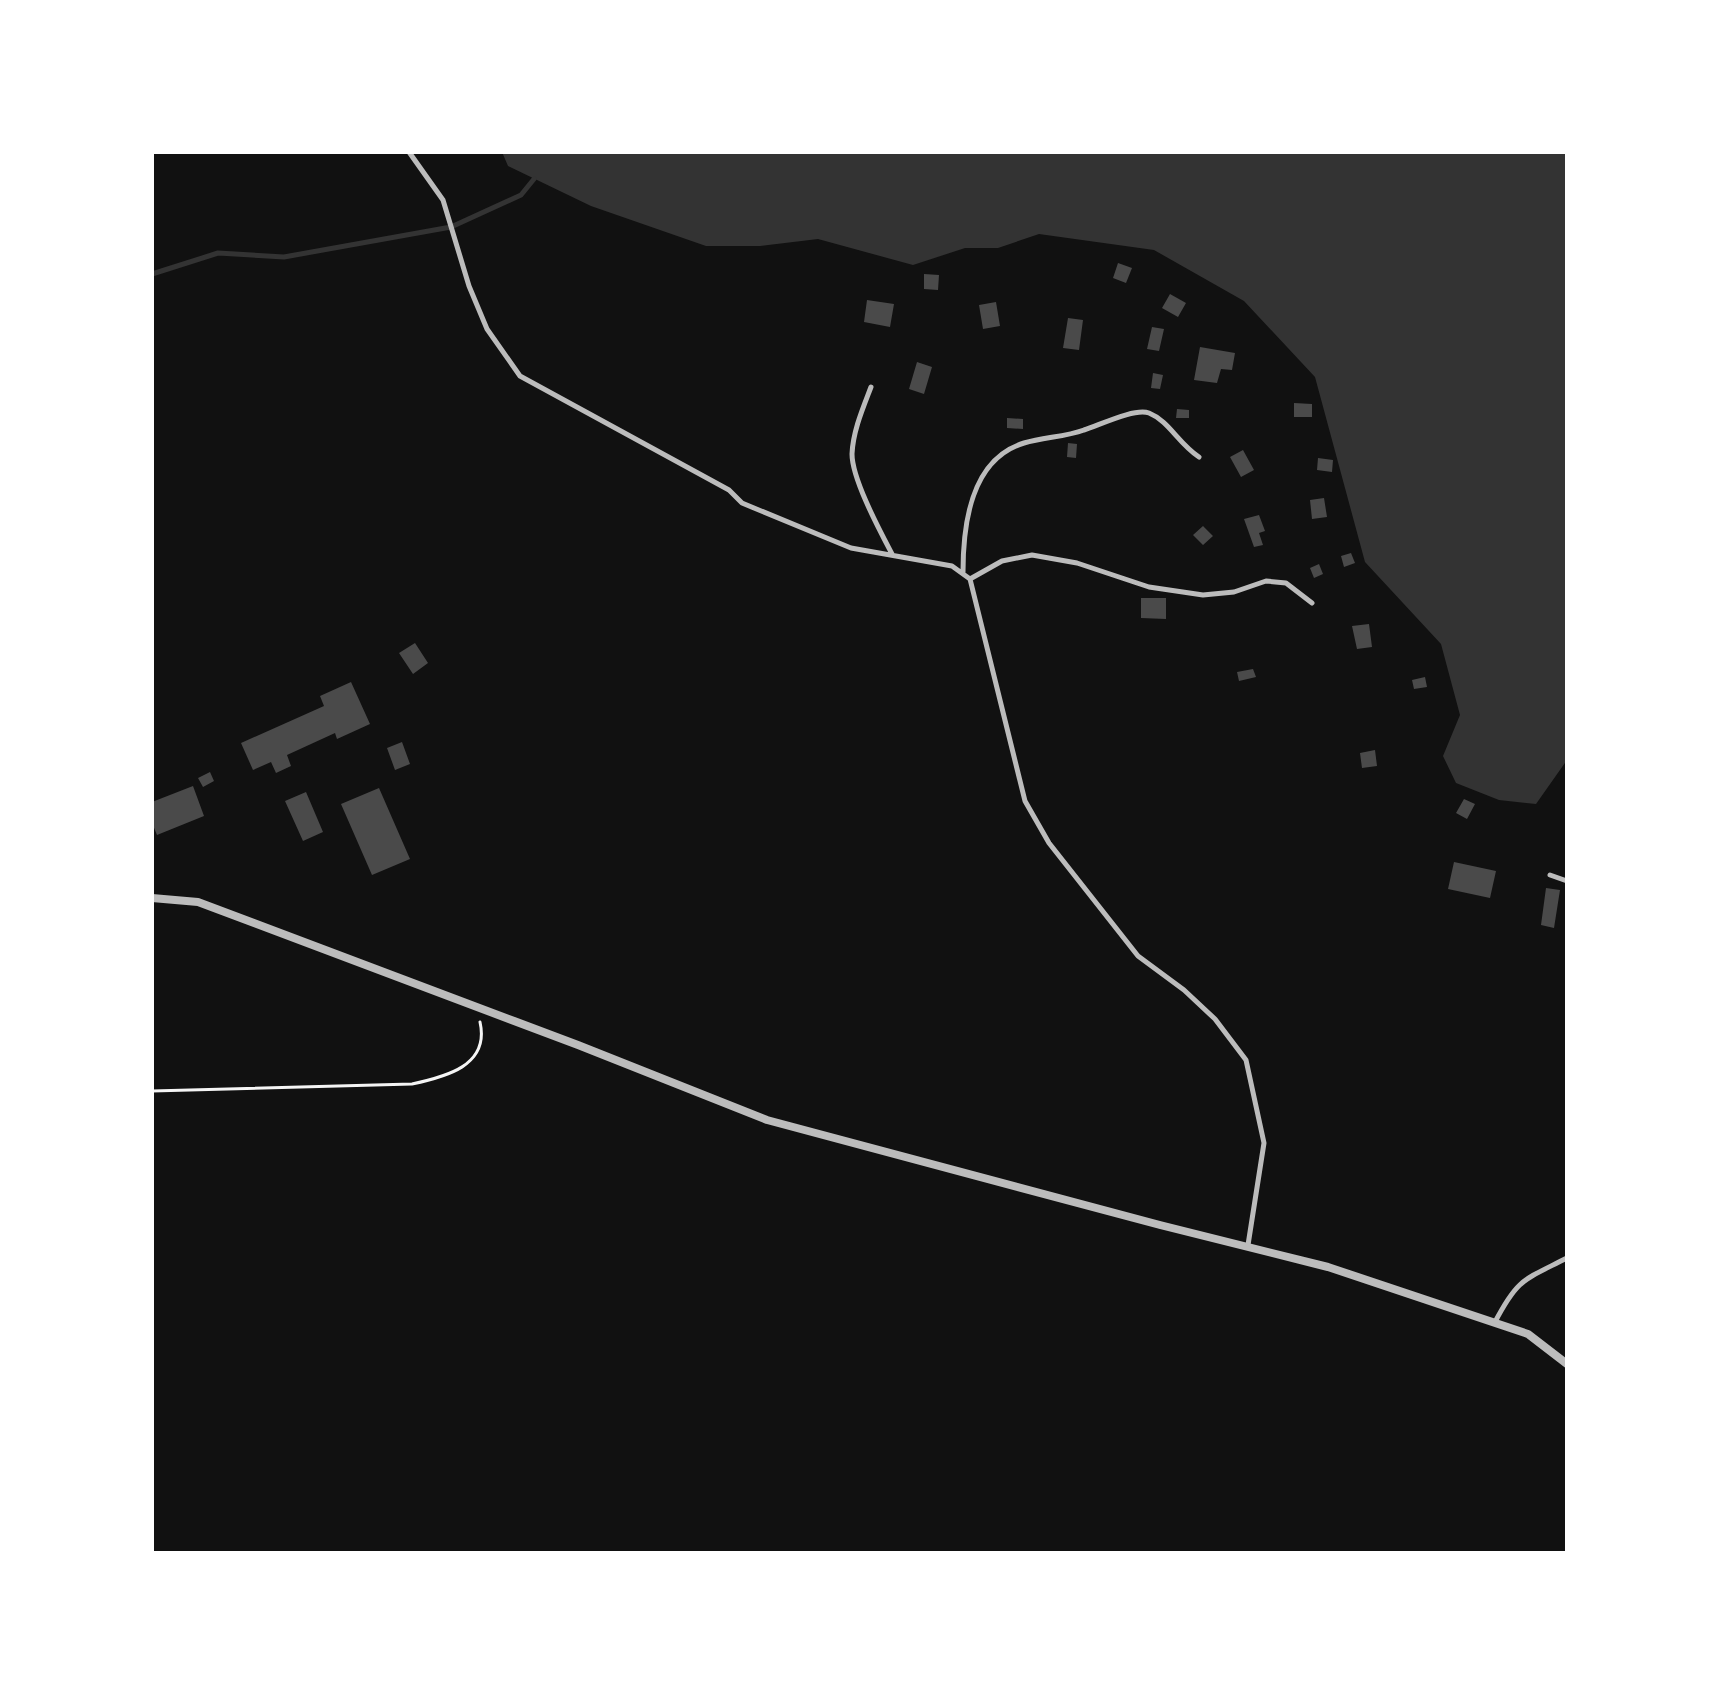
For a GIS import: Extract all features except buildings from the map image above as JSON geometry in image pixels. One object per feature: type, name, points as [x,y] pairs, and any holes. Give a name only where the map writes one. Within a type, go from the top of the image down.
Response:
[{"type":"street","points":[[152,898],[198,902],[767,1120],[1328,1267],[1528,1334],[1567,1364]]},
{"type":"lane","points":[[409,152],[443,200],[469,286],[487,329],[520,376],[729,490],[742,503],[851,548],[952,566],[970,579],[1025,801],[1049,843],[1138,956],[1184,990],[1215,1019],[1246,1060],[1264,1143],[1248,1245]]},
{"type":"lane","points":[[871,387],[854,435],[852,457],[876,524],[893,555]]},
{"type":"lane","points":[[963,572],[963,545],[977,482],[995,457],[1023,443],[1080,432],[1135,412],[1146,412],[1165,422],[1185,448],[1199,457]]},
{"type":"lane","points":[[970,579],[1002,561],[1032,555],[1077,563],[1149,587],[1203,595],[1234,592],[1266,581],[1286,583],[1312,603]]},
{"type":"lane","points":[[1550,875],[1567,881]]},
{"type":"lane","points":[[1495,1322],[1511,1292],[1521,1282],[1567,1258]]},
{"type":"path","points":[[152,1091],[412,1084],[445,1077],[473,1060],[483,1036],[477,1007]]},
{"type":"shaded area","points":[[502,152],[1567,152],[1567,760],[1536,804],[1499,800],[1456,783],[1443,756],[1460,715],[1441,644],[1365,562],[1315,377],[1244,301],[1154,250],[1039,234],[998,248],[965,248],[913,265],[818,239],[760,246],[706,246],[591,206],[508,166]]},
{"type":"waterway","points":[[152,274],[218,253],[284,257],[451,227],[521,195],[534,179]]}]
